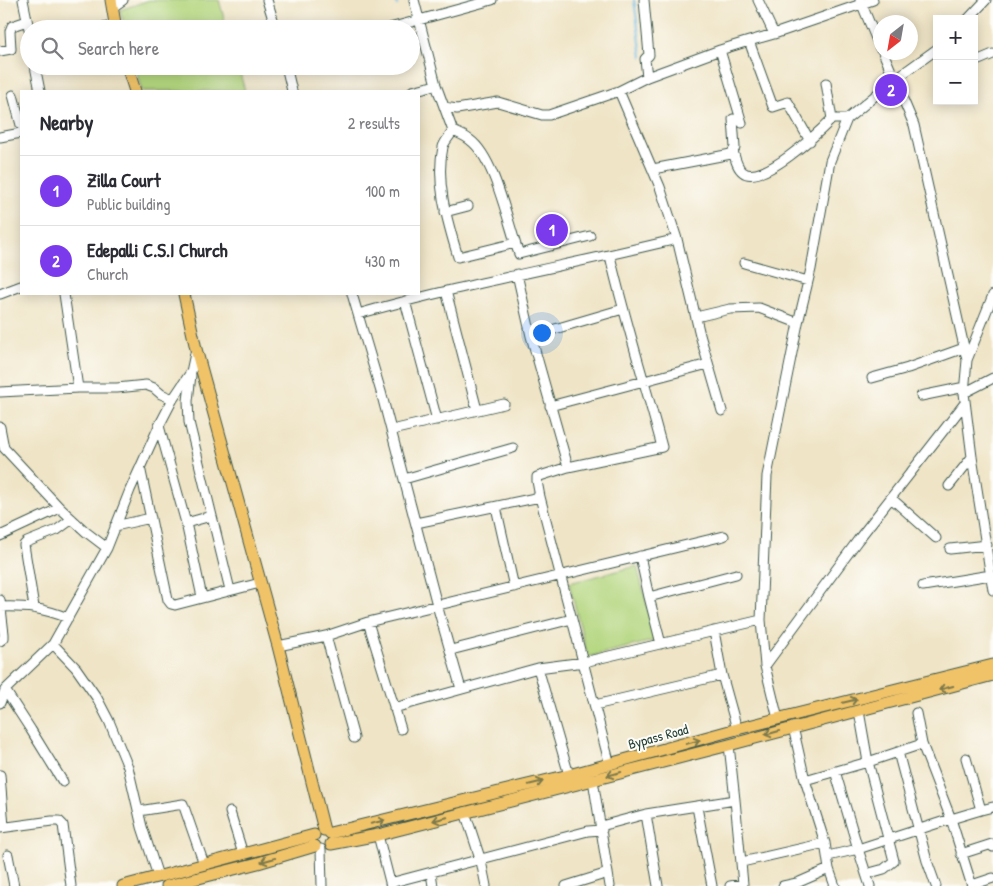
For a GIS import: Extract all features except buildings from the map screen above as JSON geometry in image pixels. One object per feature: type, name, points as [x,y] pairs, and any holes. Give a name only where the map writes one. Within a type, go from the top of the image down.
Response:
[{"type":"main road","points":[[112,4],[114,20]]},
{"type":"main road","points":[[130,75],[135,90]]},
{"type":"main road","points":[[184,295],[196,348],[278,646],[323,840]]},
{"type":"main road","name":"Bypass Road","points":[[323,840],[778,719],[993,665]]},
{"type":"main road","name":"Bypass Road","points":[[323,840],[378,835],[993,676]]},
{"type":"main road","points":[[123,886],[243,854],[323,840]]},
{"type":"main road","points":[[167,886],[258,863],[323,840]]},
{"type":"street","points":[[23,0],[27,20]]},
{"type":"street","points":[[112,4],[123,0]]},
{"type":"street","points":[[267,0],[273,20]]},
{"type":"street","points":[[414,0],[418,19]]},
{"type":"street","points":[[415,20],[492,0]]},
{"type":"street","points":[[644,0],[649,55],[645,59],[647,77]]},
{"type":"street","points":[[758,0],[774,34]]},
{"type":"street","points":[[444,107],[457,109],[498,102],[542,115],[549,115],[619,90],[647,77],[720,50],[774,34],[860,2],[873,0]]},
{"type":"street","points":[[972,15],[986,0]]},
{"type":"street","points":[[860,2],[873,32]]},
{"type":"street","points":[[0,51],[11,49],[10,31],[12,26],[20,26]]},
{"type":"street","points":[[420,26],[436,85],[453,131],[471,140],[485,159],[500,195],[519,254],[590,236]]},
{"type":"street","points":[[749,41],[773,108],[788,102],[810,140]]},
{"type":"street","points":[[720,50],[742,123]]},
{"type":"street","points":[[778,719],[765,666],[761,620],[767,476],[808,281],[830,161],[848,119],[894,80],[933,52]]},
{"type":"street","points":[[978,60],[993,54]]},
{"type":"street","points":[[885,60],[914,126],[967,360],[965,394],[972,457],[993,590]]},
{"type":"street","points":[[37,75],[40,90]]},
{"type":"street","points":[[288,75],[292,90]]},
{"type":"street","points":[[826,83],[832,119]]},
{"type":"street","points":[[416,90],[436,85]]},
{"type":"street","points":[[619,90],[653,169],[677,239],[708,364],[722,411]]},
{"type":"street","points":[[13,95],[20,121]]},
{"type":"street","points":[[733,119],[735,148],[733,152],[737,165],[743,173],[753,176],[767,170],[810,140],[832,119],[848,119]]},
{"type":"street","points":[[453,131],[443,146],[441,178],[445,212],[458,257],[515,243]]},
{"type":"street","points":[[0,137],[20,133]]},
{"type":"street","points":[[653,169],[731,154],[733,152]]},
{"type":"street","points":[[445,212],[468,206]]},
{"type":"street","points":[[358,314],[518,274],[610,256],[677,239]]},
{"type":"street","points":[[610,256],[662,447],[568,467],[537,477],[536,481],[610,765]]},
{"type":"street","points":[[744,263],[808,281]]},
{"type":"street","points":[[518,274],[550,406],[568,467]]},
{"type":"street","points":[[0,294],[20,286]]},
{"type":"street","points":[[446,291],[477,410]]},
{"type":"street","points":[[967,360],[993,294]]},
{"type":"street","points":[[64,295],[78,388]]},
{"type":"street","points":[[352,295],[392,430],[461,690]]},
{"type":"street","points":[[405,301],[438,420]]},
{"type":"street","points":[[696,317],[730,309],[759,308],[798,323]]},
{"type":"street","points":[[532,336],[623,309]]},
{"type":"street","points":[[196,348],[191,372],[188,415],[230,590]]},
{"type":"street","points":[[872,378],[908,368],[964,348]]},
{"type":"street","points":[[550,406],[708,364]]},
{"type":"street","points":[[0,703],[4,690],[53,644],[107,548],[140,466],[159,426],[173,399],[191,372]]},
{"type":"street","points":[[765,666],[891,498],[965,394],[993,378]]},
{"type":"street","points":[[0,392],[117,388],[146,385],[173,399]]},
{"type":"street","points":[[921,396],[965,394]]},
{"type":"street","points":[[392,430],[504,404]]},
{"type":"street","points":[[159,426],[186,523],[202,597]]},
{"type":"street","points":[[0,427],[2,448],[60,508],[107,548]]},
{"type":"street","points":[[404,479],[513,448]]},
{"type":"street","points":[[949,486],[972,457]]},
{"type":"street","points":[[140,466],[168,600],[171,604],[175,605],[260,583]]},
{"type":"street","points":[[416,523],[540,497]]},
{"type":"street","points":[[891,498],[936,538]]},
{"type":"street","points":[[496,507],[514,587]]},
{"type":"street","points":[[0,536],[60,508]]},
{"type":"street","points":[[186,523],[211,516]]},
{"type":"street","points":[[115,526],[151,518]]},
{"type":"street","points":[[34,607],[24,545],[57,530],[72,519]]},
{"type":"street","points":[[278,646],[326,636],[368,622],[724,536]]},
{"type":"street","points":[[950,549],[987,545]]},
{"type":"street","points":[[640,556],[661,644]]},
{"type":"street","points":[[649,597],[736,574]]},
{"type":"street","points":[[923,586],[992,575]]},
{"type":"street","points":[[0,641],[4,638],[4,634],[0,604],[34,607],[68,618]]},
{"type":"street","points":[[451,650],[572,619]]},
{"type":"street","points":[[394,708],[538,668],[584,662],[761,620]]},
{"type":"street","points":[[368,622],[401,729]]},
{"type":"street","points":[[714,631],[722,675],[737,730]]},
{"type":"street","points":[[326,636],[354,738]]},
{"type":"street","points":[[53,644],[76,668],[97,698],[109,721],[128,767],[158,876]]},
{"type":"street","points":[[538,668],[569,775]]},
{"type":"street","points":[[595,706],[722,675]]},
{"type":"street","points":[[4,690],[32,730],[62,782]]},
{"type":"street","points":[[859,711],[868,762],[894,861],[884,869],[866,874]]},
{"type":"street","points":[[916,713],[922,744],[951,819],[972,886],[993,878]]},
{"type":"street","points":[[793,727],[804,780],[825,843],[829,869],[835,886]]},
{"type":"street","points":[[804,780],[922,744]]},
{"type":"street","points":[[729,745],[746,885],[730,886]]},
{"type":"street","points":[[898,752],[936,886]]},
{"type":"street","points":[[966,758],[981,810]]},
{"type":"street","points":[[835,771],[870,886]]},
{"type":"street","points":[[0,775],[2,827],[59,821],[63,825],[71,886]]},
{"type":"street","points":[[593,780],[610,886]]},
{"type":"street","points":[[378,835],[390,885],[431,872],[588,832],[646,814],[735,800]]},
{"type":"street","points":[[139,811],[183,804],[204,864]]},
{"type":"street","points":[[697,807],[712,886]]},
{"type":"street","points":[[828,856],[889,840],[993,807]]},
{"type":"street","points":[[230,812],[243,854]]},
{"type":"street","points":[[465,812],[486,886]]},
{"type":"street","points":[[646,814],[658,886]]},
{"type":"street","points":[[322,886],[323,840]]},
{"type":"street","points":[[742,862],[825,843]]},
{"type":"street","points":[[961,854],[992,844],[993,847]]},
{"type":"street","points":[[8,854],[14,886]]},
{"type":"street","points":[[783,886],[797,883],[829,869]]},
{"type":"street","points":[[431,872],[433,886]]},
{"type":"street","points":[[566,886],[608,873]]},
{"type":"green space","points":[[149,0],[219,0],[225,20],[123,20],[120,10]]},
{"type":"green space","points":[[138,75],[241,75],[245,90],[142,90]]},
{"type":"green space","points":[[637,566],[656,640],[588,657],[569,583]]},
{"type":"waterway","points":[[634,0],[642,57]]},
{"type":"waterway","points":[[396,1],[397,5]]},
{"type":"place","name":"Edepalli C.S.I Church","points":[[891,90]]},
{"type":"place","name":"Zilla Court","points":[[552,230]]}]
